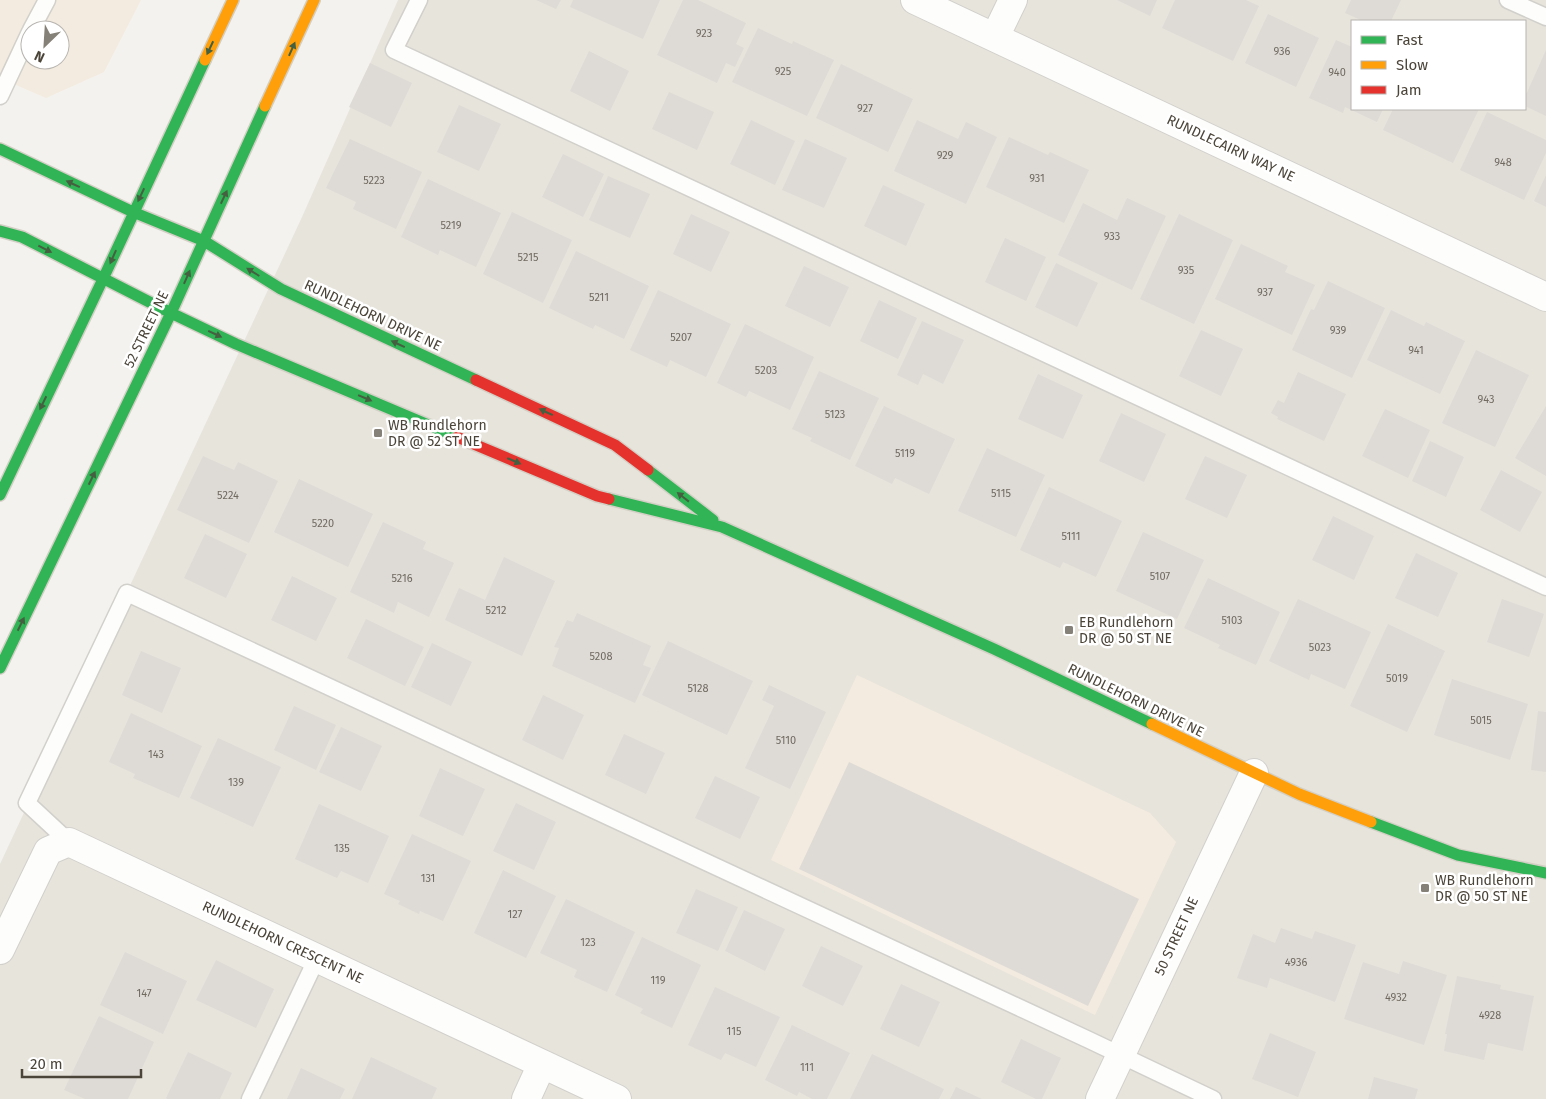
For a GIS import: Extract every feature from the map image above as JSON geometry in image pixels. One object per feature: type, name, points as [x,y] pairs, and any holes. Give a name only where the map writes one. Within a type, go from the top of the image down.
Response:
[{"type":"street","points":[[0,495],[233,0]]},
{"type":"street","name":"52 STREET NE","points":[[0,668],[171,313],[314,0]]},
{"type":"street","name":"RUNDLECAIRN WAY NE","points":[[915,0],[1546,297]]},
{"type":"street","points":[[994,37],[1013,0]]},
{"type":"street","name":"RUNDLEHORN DRIVE NE","points":[[0,149],[133,212],[204,241],[281,289],[615,445],[722,527]]},
{"type":"street","name":"RUNDLEHORN DRIVE NE","points":[[0,231],[22,237],[171,313],[246,347],[597,496],[722,527],[994,649],[1299,794],[1458,855],[1546,873]]},
{"type":"street","name":"50 STREET NE","points":[[1100,1099],[1254,773]]},
{"type":"street","points":[[0,950],[48,851],[69,842]]},
{"type":"street","name":"RUNDLEHORN CRESCENT NE","points":[[69,842],[617,1099]]},
{"type":"street","points":[[526,1099],[542,1064]]},
{"type":"lane","points":[[36,20],[47,0]]},
{"type":"lane","points":[[419,0],[394,50],[1546,587]]},
{"type":"lane","points":[[1508,0],[1546,17]]},
{"type":"lane","points":[[0,96],[20,53]]},
{"type":"lane","points":[[69,842],[27,803],[127,593],[1213,1099]]},
{"type":"lane","points":[[250,1099],[317,958]]},
{"type":"shaded area","points":[[0,0],[141,0],[104,72],[46,98],[0,78]]},
{"type":"shaded area","points":[[398,0],[1546,0],[1546,1099],[0,1099],[0,864],[302,217]]},
{"type":"shaded area","points":[[857,675],[1150,813],[1176,842],[1095,1015],[771,860]]},
{"type":"building","points":[[536,0],[561,0],[556,9]]},
{"type":"building","points":[[573,0],[660,0],[643,39],[570,7]]},
{"type":"building","points":[[683,0],[698,0],[746,23],[736,44],[744,48],[735,67],[726,63],[717,83],[657,55]]},
{"type":"building","points":[[1117,0],[1157,0],[1150,16]]},
{"type":"building","points":[[1175,0],[1246,0],[1259,6],[1233,61],[1162,28]]},
{"type":"building","points":[[1351,0],[1401,0],[1391,20],[1361,20],[1345,13]]},
{"type":"building","points":[[1268,14],[1319,38],[1296,87],[1245,63]]},
{"type":"building","points":[[758,28],[792,44],[793,41],[834,60],[807,116],[732,82]]},
{"type":"building","points":[[1336,40],[1351,47],[1351,110],[1345,107],[1343,113],[1309,98]]},
{"type":"building","points":[[1546,50],[1546,116],[1526,106],[1526,95]]},
{"type":"building","points":[[589,51],[629,71],[610,111],[570,91]]},
{"type":"building","points":[[370,63],[412,83],[391,127],[349,107]]},
{"type":"building","points":[[841,64],[913,99],[888,152],[816,118]]},
{"type":"building","points":[[669,92],[714,112],[697,150],[652,129]]},
{"type":"building","points":[[459,105],[501,124],[479,171],[437,152]]},
{"type":"building","points":[[1351,110],[1383,110],[1377,122]]},
{"type":"building","points":[[1393,110],[1479,110],[1453,163],[1383,130]]},
{"type":"building","points":[[1487,112],[1546,140],[1546,153],[1524,200],[1460,170]]},
{"type":"building","points":[[751,120],[795,141],[775,185],[730,164]]},
{"type":"building","points":[[917,120],[958,139],[966,122],[997,137],[966,204],[894,171]]},
{"type":"building","points":[[1009,137],[1048,155],[1050,152],[1089,170],[1064,223],[986,187]]},
{"type":"building","points":[[350,139],[422,172],[396,229],[353,209],[356,202],[326,188]]},
{"type":"building","points":[[805,139],[847,158],[824,208],[782,190]]},
{"type":"building","points":[[563,154],[604,174],[583,217],[542,197]]},
{"type":"building","points":[[1546,175],[1546,207],[1534,201]]},
{"type":"building","points":[[608,176],[650,194],[630,238],[589,220]]},
{"type":"building","points":[[428,179],[501,213],[476,267],[440,250],[438,255],[401,237]]},
{"type":"building","points":[[883,185],[925,204],[906,246],[864,226]]},
{"type":"building","points":[[1127,198],[1166,216],[1132,290],[1058,255],[1083,203],[1117,220]]},
{"type":"building","points":[[512,212],[572,240],[543,303],[483,274]]},
{"type":"building","points":[[691,214],[730,232],[711,272],[673,254]]},
{"type":"building","points":[[1179,214],[1233,240],[1194,324],[1140,299]]},
{"type":"building","points":[[1005,238],[1046,257],[1026,301],[985,282]]},
{"type":"building","points":[[1241,244],[1288,266],[1285,272],[1315,285],[1292,335],[1215,299]]},
{"type":"building","points":[[576,251],[649,286],[624,339],[595,325],[593,329],[549,308]]},
{"type":"building","points":[[1056,263],[1098,283],[1077,327],[1035,307]]},
{"type":"building","points":[[804,266],[849,287],[830,327],[785,306]]},
{"type":"building","points":[[1328,281],[1385,308],[1352,378],[1292,350],[1311,309],[1314,310]]},
{"type":"building","points":[[658,290],[731,324],[706,377],[670,360],[667,367],[630,350]]},
{"type":"building","points":[[879,300],[917,318],[898,359],[860,341]]},
{"type":"building","points":[[1391,310],[1424,326],[1426,322],[1465,341],[1440,394],[1367,360]]},
{"type":"building","points":[[922,321],[964,340],[943,384],[923,374],[918,385],[897,375]]},
{"type":"building","points":[[745,324],[814,357],[790,410],[749,391],[746,397],[717,383]]},
{"type":"building","points":[[1201,330],[1243,349],[1221,396],[1179,376]]},
{"type":"building","points":[[1476,350],[1529,375],[1495,447],[1442,423]]},
{"type":"building","points":[[819,371],[879,398],[850,460],[810,441],[812,438],[792,429]]},
{"type":"building","points":[[1298,372],[1346,394],[1324,441],[1277,419],[1278,417],[1271,413],[1278,400],[1284,403]]},
{"type":"building","points":[[1038,374],[1083,395],[1063,439],[1018,419]]},
{"type":"building","points":[[884,406],[955,439],[929,494],[895,478],[892,484],[855,466]]},
{"type":"building","points":[[1546,406],[1546,476],[1515,458]]},
{"type":"building","points":[[1385,409],[1430,430],[1408,478],[1362,456]]},
{"type":"building","points":[[1121,413],[1166,434],[1144,482],[1099,461]]},
{"type":"building","points":[[1430,441],[1464,457],[1446,497],[1412,481]]},
{"type":"building","points":[[987,448],[1045,475],[1016,537],[958,511]]},
{"type":"building","points":[[203,456],[234,470],[238,462],[278,481],[249,543],[177,510]]},
{"type":"building","points":[[1205,456],[1247,475],[1227,518],[1185,499]]},
{"type":"building","points":[[1501,470],[1542,492],[1520,532],[1480,510]]},
{"type":"building","points":[[299,479],[373,514],[348,567],[274,532]]},
{"type":"building","points":[[1049,487],[1122,521],[1096,577],[1063,562],[1060,568],[1020,550]]},
{"type":"building","points":[[1333,516],[1374,536],[1354,580],[1312,560]]},
{"type":"building","points":[[383,522],[426,542],[423,549],[454,563],[429,617],[398,602],[394,613],[350,592]]},
{"type":"building","points":[[1143,532],[1204,560],[1177,619],[1116,591]]},
{"type":"building","points":[[205,534],[247,554],[226,598],[184,578]]},
{"type":"building","points":[[1416,553],[1458,573],[1438,617],[1395,598]]},
{"type":"building","points":[[504,557],[555,581],[522,656],[445,620],[459,588],[485,600]]},
{"type":"building","points":[[292,576],[337,598],[316,641],[271,620]]},
{"type":"building","points":[[1208,578],[1280,612],[1256,665],[1218,648],[1220,645],[1184,628]]},
{"type":"building","points":[[1298,599],[1371,632],[1345,689],[1311,674],[1309,680],[1269,661]]},
{"type":"building","points":[[1502,599],[1544,614],[1529,657],[1487,642]]},
{"type":"building","points":[[577,613],[651,646],[643,665],[651,668],[635,703],[552,666],[559,648],[554,647],[567,620],[573,622]]},
{"type":"building","points":[[366,619],[424,647],[405,686],[347,658]]},
{"type":"building","points":[[1388,624],[1445,651],[1407,732],[1350,706]]},
{"type":"building","points":[[668,641],[753,681],[727,735],[642,695]]},
{"type":"building","points":[[432,643],[472,662],[451,706],[411,687]]},
{"type":"building","points":[[141,651],[181,668],[162,713],[122,695]]},
{"type":"building","points":[[1452,679],[1528,704],[1510,760],[1434,735]]},
{"type":"building","points":[[769,685],[826,712],[790,789],[745,768],[774,706],[762,700]]},
{"type":"building","points":[[543,695],[584,715],[563,760],[522,740]]},
{"type":"building","points":[[294,706],[336,725],[316,770],[274,750]]},
{"type":"building","points":[[1538,711],[1546,712],[1546,772],[1531,770]]},
{"type":"building","points":[[131,713],[202,746],[179,798],[133,778],[135,774],[109,762]]},
{"type":"building","points":[[341,727],[382,746],[361,791],[319,772]]},
{"type":"building","points":[[624,734],[665,753],[646,794],[605,775]]},
{"type":"building","points":[[218,738],[281,767],[253,827],[190,798]]},
{"type":"building","points":[[849,762],[1139,899],[1088,1006],[799,869]]},
{"type":"building","points":[[440,768],[485,789],[463,836],[419,816]]},
{"type":"building","points":[[715,776],[760,797],[740,839],[695,818]]},
{"type":"building","points":[[516,803],[556,822],[534,870],[493,851]]},
{"type":"building","points":[[319,804],[389,836],[368,883],[341,871],[337,878],[295,859]]},
{"type":"building","points":[[412,834],[471,861],[443,921],[420,911],[419,914],[398,904],[400,901],[384,894]]},
{"type":"building","points":[[503,870],[556,896],[526,958],[474,933]]},
{"type":"building","points":[[696,889],[738,907],[718,951],[676,933]]},
{"type":"building","points":[[566,899],[635,932],[607,992],[574,977],[577,970],[540,953]]},
{"type":"building","points":[[744,910],[785,929],[765,971],[725,951]]},
{"type":"building","points":[[1281,928],[1312,939],[1315,931],[1356,945],[1335,1002],[1270,978],[1267,988],[1237,978],[1253,934],[1275,943]]},
{"type":"building","points":[[642,937],[701,965],[672,1028],[640,1013],[643,1009],[615,995]]},
{"type":"building","points":[[821,946],[863,966],[843,1006],[802,986]]},
{"type":"building","points":[[125,952],[187,981],[163,1034],[100,1005]]},
{"type":"building","points":[[216,960],[274,989],[256,1028],[196,1000]]},
{"type":"building","points":[[1403,961],[1447,975],[1424,1045],[1344,1019],[1363,962],[1399,974]]},
{"type":"building","points":[[1457,976],[1501,985],[1500,989],[1534,996],[1523,1051],[1488,1043],[1484,1060],[1444,1051],[1447,1034],[1445,1034]]},
{"type":"building","points":[[901,984],[940,1002],[919,1047],[880,1029]]},
{"type":"building","points":[[715,987],[780,1017],[756,1067],[725,1053],[721,1060],[688,1045]]},
{"type":"building","points":[[99,1016],[154,1042],[128,1099],[85,1099],[64,1090]]},
{"type":"building","points":[[792,1025],[850,1053],[827,1099],[812,1099],[799,1092],[797,1096],[765,1080]]},
{"type":"building","points":[[1270,1033],[1316,1052],[1298,1097],[1252,1079]]},
{"type":"building","points":[[1021,1039],[1061,1058],[1042,1099],[1036,1099],[1001,1082]]},
{"type":"building","points":[[188,1052],[232,1073],[220,1099],[166,1098]]},
{"type":"building","points":[[872,1054],[944,1089],[939,1099],[850,1099]]},
{"type":"building","points":[[371,1057],[437,1088],[432,1099],[352,1099]]},
{"type":"building","points":[[301,1068],[345,1089],[340,1099],[287,1099]]},
{"type":"building","points":[[1374,1077],[1418,1089],[1415,1099],[1368,1099]]},
{"type":"building","points":[[956,1087],[982,1099],[950,1099]]},
{"type":"traffic: fast","points":[[0,495],[205,60]]},
{"type":"traffic: fast","points":[[0,668],[171,313],[265,106]]},
{"type":"traffic: fast","points":[[0,149],[133,212],[204,241],[281,289],[476,380]]},
{"type":"traffic: fast","points":[[0,231],[22,237],[236,344],[457,437]]},
{"type":"traffic: fast","points":[[648,470],[713,520]]},
{"type":"traffic: fast","points":[[609,499],[722,527],[994,649],[1152,724]]},
{"type":"traffic: fast","points":[[1371,822],[1458,855],[1546,873]]},
{"type":"traffic: slow","points":[[205,60],[233,0]]},
{"type":"traffic: slow","points":[[265,106],[314,0]]},
{"type":"traffic: slow","points":[[1152,724],[1299,794],[1371,822]]},
{"type":"traffic: jam","points":[[476,380],[615,445],[648,470]]},
{"type":"traffic: jam","points":[[457,437],[597,496],[609,499]]},
{"type":"place","name":"WB Rundlehorn DR @ 52 ST NE","points":[[378,433]]},
{"type":"place","name":"EB Rundlehorn DR @ 50 ST NE","points":[[1069,630]]},
{"type":"place","name":"WB Rundlehorn DR @ 50 ST NE","points":[[1425,888]]}]
